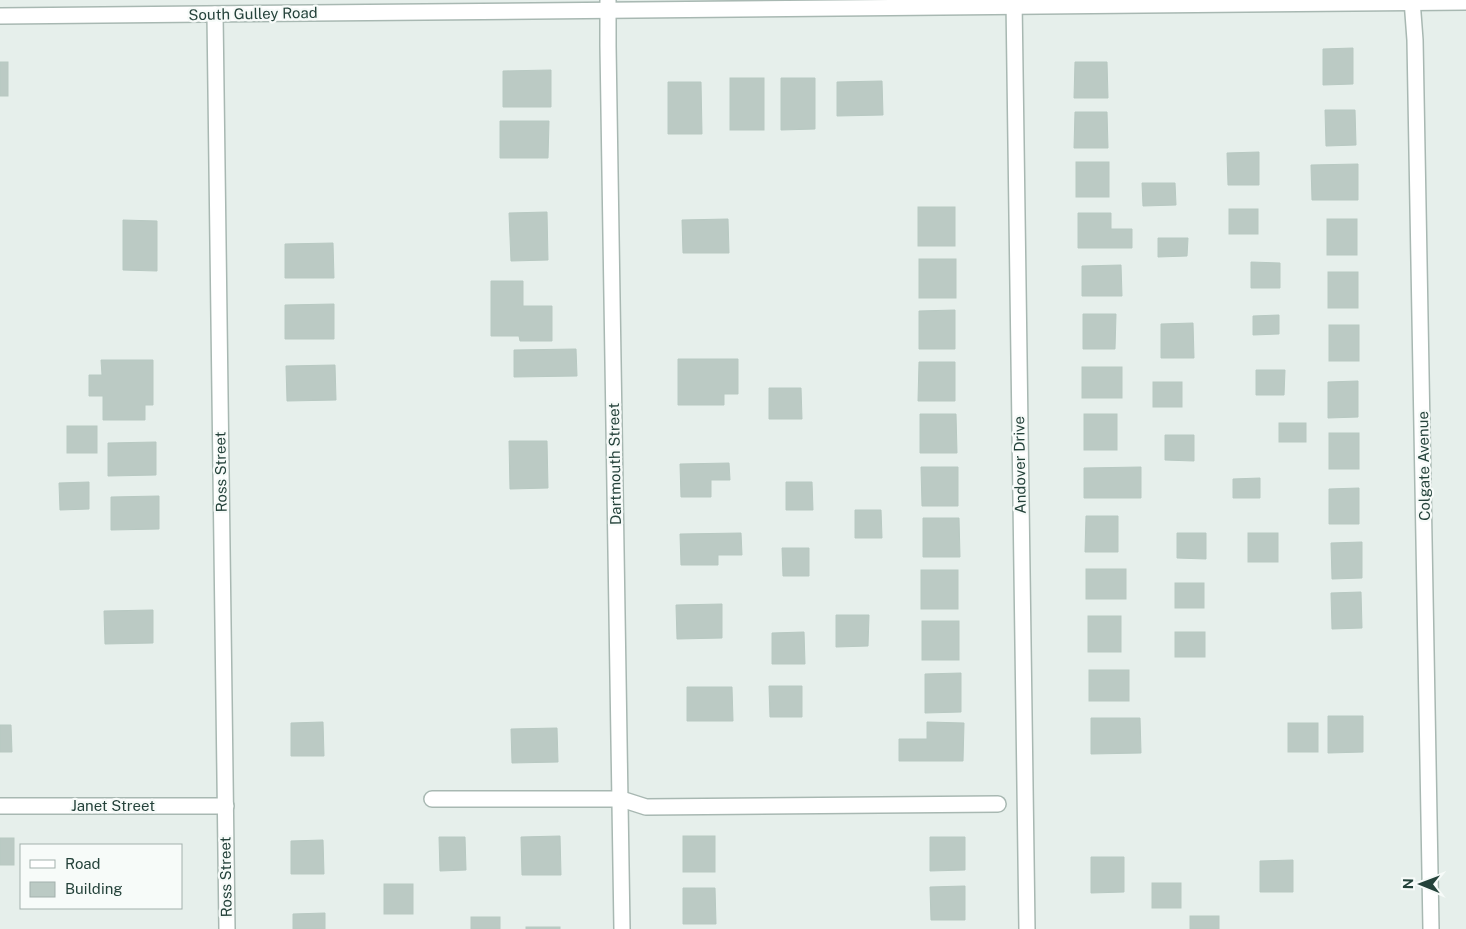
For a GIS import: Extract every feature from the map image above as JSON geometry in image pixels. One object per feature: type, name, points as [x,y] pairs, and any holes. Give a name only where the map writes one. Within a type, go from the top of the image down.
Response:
[{"type":"street","name":"Colgate Avenue","points":[[1412,1],[1415,40],[1431,929]]},
{"type":"street","name":"South Gulley Road","points":[[0,16],[215,14],[608,5],[1466,2]]},
{"type":"street","name":"Andover Drive","points":[[1014,3],[1027,929]]},
{"type":"street","name":"Dartmouth Street","points":[[608,5],[622,929]]},
{"type":"street","name":"Ross Street","points":[[215,14],[227,929]]},
{"type":"street","points":[[432,800],[621,799],[646,807],[998,804]]},
{"type":"street","name":"Janet Street","points":[[0,806],[226,806]]},
{"type":"building","points":[[1353,48],[1353,84],[1323,85],[1323,49]]},
{"type":"building","points":[[0,62],[8,62],[8,96],[0,96]]},
{"type":"building","points":[[1075,62],[1107,62],[1108,98],[1074,98]]},
{"type":"building","points":[[551,70],[551,107],[503,107],[503,71]]},
{"type":"building","points":[[730,78],[764,78],[764,130],[730,130]]},
{"type":"building","points":[[781,78],[815,78],[815,129],[781,130]]},
{"type":"building","points":[[882,81],[883,115],[837,116],[837,82]]},
{"type":"building","points":[[668,82],[701,82],[702,134],[668,134]]},
{"type":"building","points":[[1325,110],[1355,110],[1356,145],[1326,146]]},
{"type":"building","points":[[1075,112],[1107,112],[1108,148],[1074,148]]},
{"type":"building","points":[[500,121],[549,121],[548,158],[500,158]]},
{"type":"building","points":[[1259,152],[1259,185],[1228,185],[1227,153]]},
{"type":"building","points":[[1076,162],[1109,162],[1109,197],[1076,197]]},
{"type":"building","points":[[1358,164],[1358,200],[1312,200],[1311,165]]},
{"type":"building","points":[[1142,183],[1175,183],[1176,205],[1143,206]]},
{"type":"building","points":[[918,207],[955,207],[955,246],[918,246]]},
{"type":"building","points":[[1229,209],[1258,209],[1258,234],[1229,234]]},
{"type":"building","points":[[547,212],[548,260],[511,261],[509,213]]},
{"type":"building","points":[[1078,213],[1111,213],[1111,229],[1132,229],[1132,248],[1078,248]]},
{"type":"building","points":[[728,219],[729,253],[683,253],[682,220]]},
{"type":"building","points":[[1327,219],[1357,219],[1357,255],[1327,255]]},
{"type":"building","points":[[123,220],[157,221],[157,271],[123,270]]},
{"type":"building","points":[[1158,238],[1188,238],[1187,256],[1158,257]]},
{"type":"building","points":[[333,243],[334,278],[285,278],[285,244]]},
{"type":"building","points":[[919,259],[956,259],[956,298],[919,298]]},
{"type":"building","points":[[1251,262],[1280,263],[1280,288],[1251,288]]},
{"type":"building","points":[[1121,265],[1122,296],[1082,296],[1082,266]]},
{"type":"building","points":[[1328,272],[1358,272],[1358,308],[1328,308]]},
{"type":"building","points":[[491,281],[523,281],[523,306],[552,306],[552,341],[520,341],[519,336],[491,336]]},
{"type":"building","points":[[334,304],[334,339],[285,339],[285,305]]},
{"type":"building","points":[[955,310],[955,349],[919,349],[919,311]]},
{"type":"building","points":[[1083,314],[1116,314],[1115,349],[1083,349]]},
{"type":"building","points":[[1279,315],[1279,334],[1253,335],[1253,316]]},
{"type":"building","points":[[1193,323],[1194,358],[1161,358],[1161,324]]},
{"type":"building","points":[[1329,325],[1359,325],[1359,361],[1329,361]]},
{"type":"building","points":[[576,349],[577,376],[514,377],[514,350]]},
{"type":"building","points":[[678,359],[738,359],[738,394],[724,394],[724,405],[678,405]]},
{"type":"building","points":[[101,360],[153,360],[153,405],[145,405],[145,420],[103,420],[103,396],[89,396],[89,375],[102,375]]},
{"type":"building","points":[[919,362],[955,362],[955,401],[918,401]]},
{"type":"building","points":[[335,365],[336,400],[287,401],[286,366]]},
{"type":"building","points":[[1082,367],[1122,367],[1122,398],[1082,398]]},
{"type":"building","points":[[1256,370],[1285,370],[1284,395],[1256,395]]},
{"type":"building","points":[[1358,381],[1358,417],[1328,418],[1328,382]]},
{"type":"building","points":[[1153,382],[1182,382],[1182,407],[1153,407]]},
{"type":"building","points":[[769,388],[801,388],[802,419],[769,419]]},
{"type":"building","points":[[920,414],[956,414],[957,453],[920,453]]},
{"type":"building","points":[[1084,414],[1117,414],[1117,450],[1084,450]]},
{"type":"building","points":[[1279,423],[1306,423],[1306,442],[1279,442]]},
{"type":"building","points":[[67,426],[97,426],[97,453],[67,453]]},
{"type":"building","points":[[1329,433],[1359,433],[1359,469],[1329,469]]},
{"type":"building","points":[[1165,435],[1194,435],[1194,461],[1165,460]]},
{"type":"building","points":[[509,441],[547,441],[548,488],[510,489]]},
{"type":"building","points":[[156,442],[156,475],[108,476],[108,443]]},
{"type":"building","points":[[729,463],[730,480],[711,480],[711,497],[681,497],[680,464]]},
{"type":"building","points":[[921,467],[958,467],[958,506],[922,506]]},
{"type":"building","points":[[1141,467],[1141,498],[1084,498],[1084,468]]},
{"type":"building","points":[[1260,478],[1260,498],[1233,498],[1233,479]]},
{"type":"building","points":[[89,482],[89,509],[60,510],[59,483]]},
{"type":"building","points":[[786,482],[812,482],[813,510],[786,510]]},
{"type":"building","points":[[1359,488],[1359,524],[1329,524],[1329,489]]},
{"type":"building","points":[[159,496],[159,529],[111,530],[111,497]]},
{"type":"building","points":[[855,510],[881,510],[882,538],[855,538]]},
{"type":"building","points":[[1086,516],[1118,516],[1118,552],[1085,552]]},
{"type":"building","points":[[923,518],[959,518],[960,557],[923,557]]},
{"type":"building","points":[[741,533],[742,555],[718,555],[718,565],[681,565],[680,534]]},
{"type":"building","points":[[1177,533],[1206,533],[1206,559],[1177,558]]},
{"type":"building","points":[[1248,533],[1278,533],[1278,562],[1248,562]]},
{"type":"building","points":[[1362,542],[1362,578],[1332,579],[1331,543]]},
{"type":"building","points":[[782,548],[809,548],[809,576],[783,576]]},
{"type":"building","points":[[1086,569],[1126,569],[1126,599],[1086,599]]},
{"type":"building","points":[[921,570],[958,570],[958,609],[921,609]]},
{"type":"building","points":[[1175,583],[1204,583],[1204,608],[1175,608]]},
{"type":"building","points":[[1361,592],[1362,628],[1332,629],[1331,593]]},
{"type":"building","points":[[722,604],[722,638],[677,639],[676,605]]},
{"type":"building","points":[[153,610],[153,643],[105,644],[104,611]]},
{"type":"building","points":[[836,615],[869,615],[868,646],[836,647]]},
{"type":"building","points":[[1088,616],[1121,616],[1121,652],[1088,652]]},
{"type":"building","points":[[922,621],[959,621],[959,660],[922,660]]},
{"type":"building","points":[[804,632],[805,664],[772,664],[772,633]]},
{"type":"building","points":[[1175,632],[1205,632],[1205,657],[1175,657]]},
{"type":"building","points":[[1089,670],[1129,670],[1129,701],[1089,701]]},
{"type":"building","points":[[961,673],[961,712],[925,713],[925,674]]},
{"type":"building","points":[[769,686],[802,686],[802,717],[770,717]]},
{"type":"building","points":[[687,687],[732,687],[733,721],[687,721]]},
{"type":"building","points":[[1328,716],[1363,716],[1363,752],[1328,753]]},
{"type":"building","points":[[1091,718],[1140,718],[1141,753],[1091,754]]},
{"type":"building","points":[[323,722],[324,756],[291,756],[291,723]]},
{"type":"building","points":[[927,722],[964,723],[963,761],[899,761],[899,739],[927,739]]},
{"type":"building","points":[[1288,723],[1318,723],[1318,752],[1288,752]]},
{"type":"building","points":[[0,725],[11,725],[12,752],[0,752]]},
{"type":"building","points":[[557,728],[558,762],[512,763],[511,729]]},
{"type":"building","points":[[560,836],[561,875],[522,875],[521,837]]},
{"type":"building","points":[[683,836],[715,836],[715,872],[683,872]]},
{"type":"building","points":[[439,837],[465,837],[466,870],[440,871]]},
{"type":"building","points":[[930,837],[965,837],[965,870],[930,871]]},
{"type":"building","points":[[0,838],[14,838],[14,865],[0,865]]},
{"type":"building","points":[[323,840],[324,874],[291,874],[291,841]]},
{"type":"building","points":[[1091,857],[1124,857],[1124,892],[1091,893]]},
{"type":"building","points":[[1293,860],[1293,892],[1260,892],[1260,861]]},
{"type":"building","points":[[1152,883],[1181,883],[1181,908],[1152,908]]},
{"type":"building","points":[[384,884],[413,884],[413,914],[384,914]]},
{"type":"building","points":[[965,886],[965,920],[931,920],[930,887]]},
{"type":"building","points":[[683,888],[715,888],[716,924],[683,924]]},
{"type":"building","points":[[325,913],[325,929],[293,929],[293,914]]},
{"type":"building","points":[[1190,916],[1219,916],[1219,929],[1190,929]]},
{"type":"building","points":[[471,917],[500,917],[500,929],[471,929]]},
{"type":"building","points":[[526,927],[560,927],[560,929],[526,929]]}]
